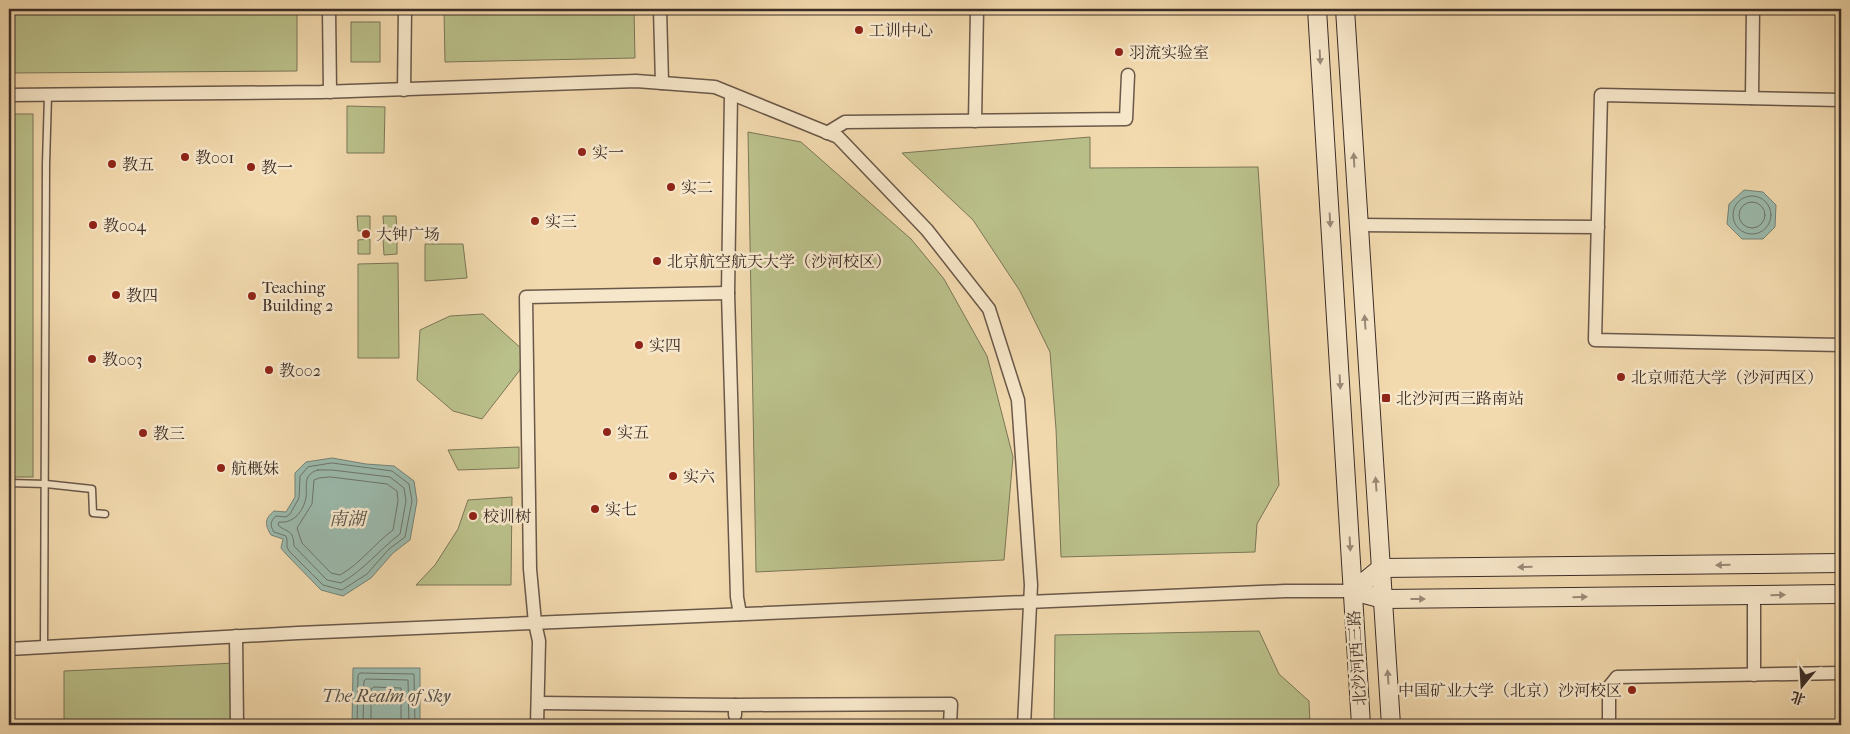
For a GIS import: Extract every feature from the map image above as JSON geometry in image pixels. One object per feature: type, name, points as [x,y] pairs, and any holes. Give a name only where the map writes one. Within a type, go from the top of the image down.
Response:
[{"type":"street","points":[[329,9],[330,92]]},
{"type":"street","points":[[404,90],[405,9]]},
{"type":"street","points":[[660,9],[662,83]]},
{"type":"street","points":[[975,121],[977,9]]},
{"type":"street","name":"北沙河西三路","points":[[1317,9],[1361,725]]},
{"type":"street","name":"北沙河西三路","points":[[1345,9],[1391,725]]},
{"type":"street","points":[[1752,98],[1753,9]]},
{"type":"street","points":[[827,133],[845,122],[1126,119],[1128,75]]},
{"type":"street","points":[[9,95],[330,92],[636,81],[715,87],[838,137],[927,230],[989,309],[1018,400],[1032,585],[1024,725]]},
{"type":"street","points":[[731,94],[728,293],[737,597],[740,614]]},
{"type":"street","points":[[1841,100],[1601,95],[1596,340],[1841,345]]},
{"type":"street","points":[[1358,225],[1598,227]]},
{"type":"street","points":[[537,725],[539,641],[535,623],[530,569],[526,297],[728,293]]},
{"type":"street","points":[[1353,591],[1381,568],[1841,563]]},
{"type":"street","points":[[9,649],[236,636],[1285,591],[1353,591],[1383,599],[1841,594]]},
{"type":"street","points":[[1754,595],[1754,675]]},
{"type":"street","points":[[236,636],[238,725]]},
{"type":"street","points":[[1609,725],[1608,687],[1617,677],[1841,673]]},
{"type":"street","points":[[538,703],[735,710],[951,704],[950,725]]},
{"type":"lane","points":[[44,647],[48,95]]},
{"type":"lane","points":[[9,484],[46,484],[92,489],[93,512],[105,514]]},
{"type":"green space","points":[[9,9],[297,9],[297,71],[9,73]]},
{"type":"green space","points":[[444,9],[634,9],[635,58],[445,62]]},
{"type":"green space","points":[[351,22],[380,22],[380,62],[351,62]]},
{"type":"green space","points":[[347,106],[385,107],[384,153],[347,153]]},
{"type":"green space","points":[[9,114],[33,114],[33,477],[9,477]]},
{"type":"green space","points":[[748,132],[801,142],[911,239],[944,279],[987,356],[1013,457],[1004,560],[756,572]]},
{"type":"green space","points":[[1090,137],[1090,168],[1258,167],[1279,485],[1257,524],[1255,552],[1061,557],[1056,429],[1050,352],[1020,291],[973,220],[902,153]]},
{"type":"green space","points":[[357,216],[370,216],[370,231],[358,231]]},
{"type":"green space","points":[[383,216],[396,216],[397,230],[384,231]]},
{"type":"green space","points":[[397,238],[397,254],[384,255],[383,239]]},
{"type":"green space","points":[[370,239],[370,254],[358,254],[358,240]]},
{"type":"green space","points":[[425,244],[463,244],[467,278],[425,281]]},
{"type":"green space","points":[[398,263],[399,358],[358,358],[358,264]]},
{"type":"green space","points":[[483,314],[523,350],[520,370],[482,419],[453,411],[417,380],[420,330],[450,316]]},
{"type":"green space","points":[[519,447],[519,468],[458,470],[448,450]]},
{"type":"green space","points":[[512,497],[511,585],[416,585],[435,565],[458,529],[468,500]]},
{"type":"green space","points":[[1259,631],[1279,674],[1309,701],[1310,725],[1054,725],[1055,635]]},
{"type":"green space","points":[[235,663],[234,725],[64,725],[64,671]]},
{"type":"water","points":[[1744,190],[1763,192],[1776,205],[1775,227],[1763,239],[1742,239],[1727,224],[1729,204]]},
{"type":"water","name":"南湖","points":[[332,458],[366,464],[394,466],[414,481],[417,501],[410,540],[393,553],[371,578],[343,596],[321,590],[281,548],[283,539],[271,535],[266,522],[274,511],[286,512],[295,497],[295,473],[306,462]]},
{"type":"water","name":"The Realm of Sky","points":[[353,668],[420,668],[420,725],[352,725]]},
{"type":"place","name":"工训中心","points":[[859,30]]},
{"type":"place","name":"羽流实验室","points":[[1119,52]]},
{"type":"place","name":"实一","points":[[582,152]]},
{"type":"place","name":"教001","points":[[185,157]]},
{"type":"place","name":"教五","points":[[112,164]]},
{"type":"place","name":"教一","points":[[251,167]]},
{"type":"place","name":"实二","points":[[671,187]]},
{"type":"place","name":"实三","points":[[535,221]]},
{"type":"place","name":"教004","points":[[93,225]]},
{"type":"place","name":"大钟广场","points":[[366,234]]},
{"type":"place","name":"北京航空航天大学（沙河校区）","points":[[657,261]]},
{"type":"place","name":"教四","points":[[116,295]]},
{"type":"place","name":"Teaching Building 2","points":[[252,296]]},
{"type":"place","name":"实四","points":[[639,345]]},
{"type":"place","name":"教003","points":[[92,359]]},
{"type":"place","name":"教002","points":[[269,370]]},
{"type":"place","name":"北京师范大学（沙河西区）","points":[[1621,377]]},
{"type":"place","name":"北沙河西三路南站","points":[[1386,398]]},
{"type":"place","name":"实五","points":[[607,432]]},
{"type":"place","name":"教三","points":[[143,433]]},
{"type":"place","name":"航概妹","points":[[221,468]]},
{"type":"place","name":"实六","points":[[673,476]]},
{"type":"place","name":"实七","points":[[595,509]]},
{"type":"place","name":"校训树","points":[[473,516]]},
{"type":"place","name":"中国矿业大学（北京）沙河校区","points":[[1632,690]]}]
